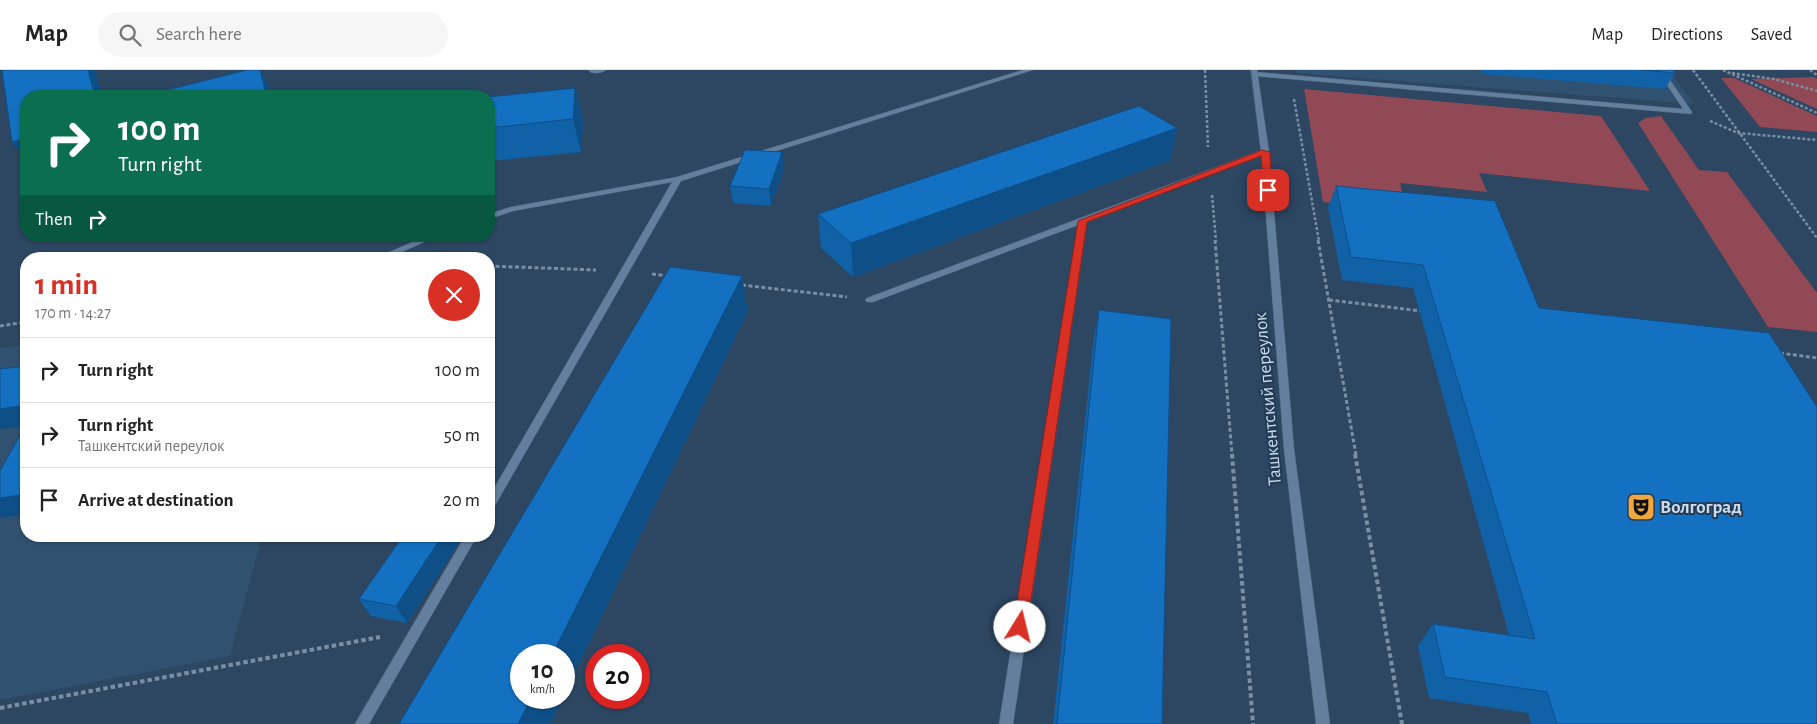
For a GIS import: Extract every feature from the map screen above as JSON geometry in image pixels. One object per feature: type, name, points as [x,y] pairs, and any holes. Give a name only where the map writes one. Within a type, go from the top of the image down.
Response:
[{"type":"street","points":[[592,71],[603,70]]},
{"type":"street","points":[[495,214],[511,209],[678,179],[1030,70]]},
{"type":"street","points":[[1254,72],[1290,77],[1688,112],[1660,70]]},
{"type":"street","name":"Ташкентский переулок","points":[[1254,72],[1265,152],[1289,449],[1323,724]]},
{"type":"street","points":[[870,300],[1265,152]]},
{"type":"street","points":[[495,496],[678,179]]},
{"type":"street","points":[[1006,724],[1083,221]]},
{"type":"street","points":[[395,252],[419,242]]},
{"type":"street","points":[[362,724],[468,542]]},
{"type":"path","points":[[1205,70],[1210,174],[1253,724]]},
{"type":"path","points":[[1693,70],[1817,238]]},
{"type":"path","points":[[1723,70],[1817,113]]},
{"type":"path","points":[[1810,70],[1817,74]]},
{"type":"path","points":[[1727,72],[1774,79],[1817,91]]},
{"type":"path","points":[[1290,77],[1402,724]]},
{"type":"path","points":[[1738,133],[1817,140]]},
{"type":"path","points":[[495,266],[625,271],[674,277]]},
{"type":"path","points":[[733,284],[870,300]]},
{"type":"path","points":[[1329,300],[1426,312]]},
{"type":"path","points":[[0,326],[20,323]]},
{"type":"path","points":[[1778,353],[1817,358]]},
{"type":"path","points":[[0,708],[417,630]]},
{"type":"shaded area","points":[[1296,70],[1669,70],[1694,104],[1296,73]]},
{"type":"shaded area","points":[[1814,77],[1817,79],[1817,109],[1751,79]]},
{"type":"shaded area","points":[[1721,78],[1734,78],[1817,116],[1817,132],[1760,127]]},
{"type":"shaded area","points":[[1304,89],[1601,116],[1650,191],[1479,173],[1487,192],[1400,183],[1407,211],[1323,202]]},
{"type":"shaded area","points":[[1661,116],[1699,170],[1727,172],[1817,293],[1817,332],[1768,327],[1638,123],[1646,118]]},
{"type":"shaded area","points":[[20,345],[20,542],[260,542],[230,656],[0,700],[0,348]]},
{"type":"building","points":[[2,70],[88,70],[93,90],[20,90],[20,140],[12,142]]},
{"type":"building","points":[[247,70],[260,70],[265,90],[168,90]]},
{"type":"building","points":[[1641,70],[1673,70],[1675,73]]},
{"type":"building","points":[[575,88],[573,119],[495,127],[495,96]]},
{"type":"building","points":[[1139,106],[1177,128],[851,243],[818,214]]},
{"type":"building","points":[[745,150],[782,152],[769,189],[730,186]]},
{"type":"building","points":[[1336,186],[1495,201],[1539,308],[1769,333],[1817,407],[1817,724],[1557,724],[1547,692],[1445,677],[1433,624],[1535,639],[1423,265],[1351,257]]},
{"type":"building","points":[[670,267],[742,276],[558,644],[510,644],[510,709],[526,709],[518,724],[399,724]]},
{"type":"building","points":[[1099,310],[1171,319],[1162,724],[1057,724]]},
{"type":"building","points":[[20,367],[20,406],[0,409],[0,369]]},
{"type":"building","points":[[20,435],[20,495],[0,498],[0,471]]},
{"type":"building","points":[[399,542],[438,542],[396,606],[359,599]]},
{"type":"place","name":"Волгоград","points":[[1641,507]]},
{"type":"route","points":[[1020,627],[1083,221],[1265,152],[1268,190]]}]
